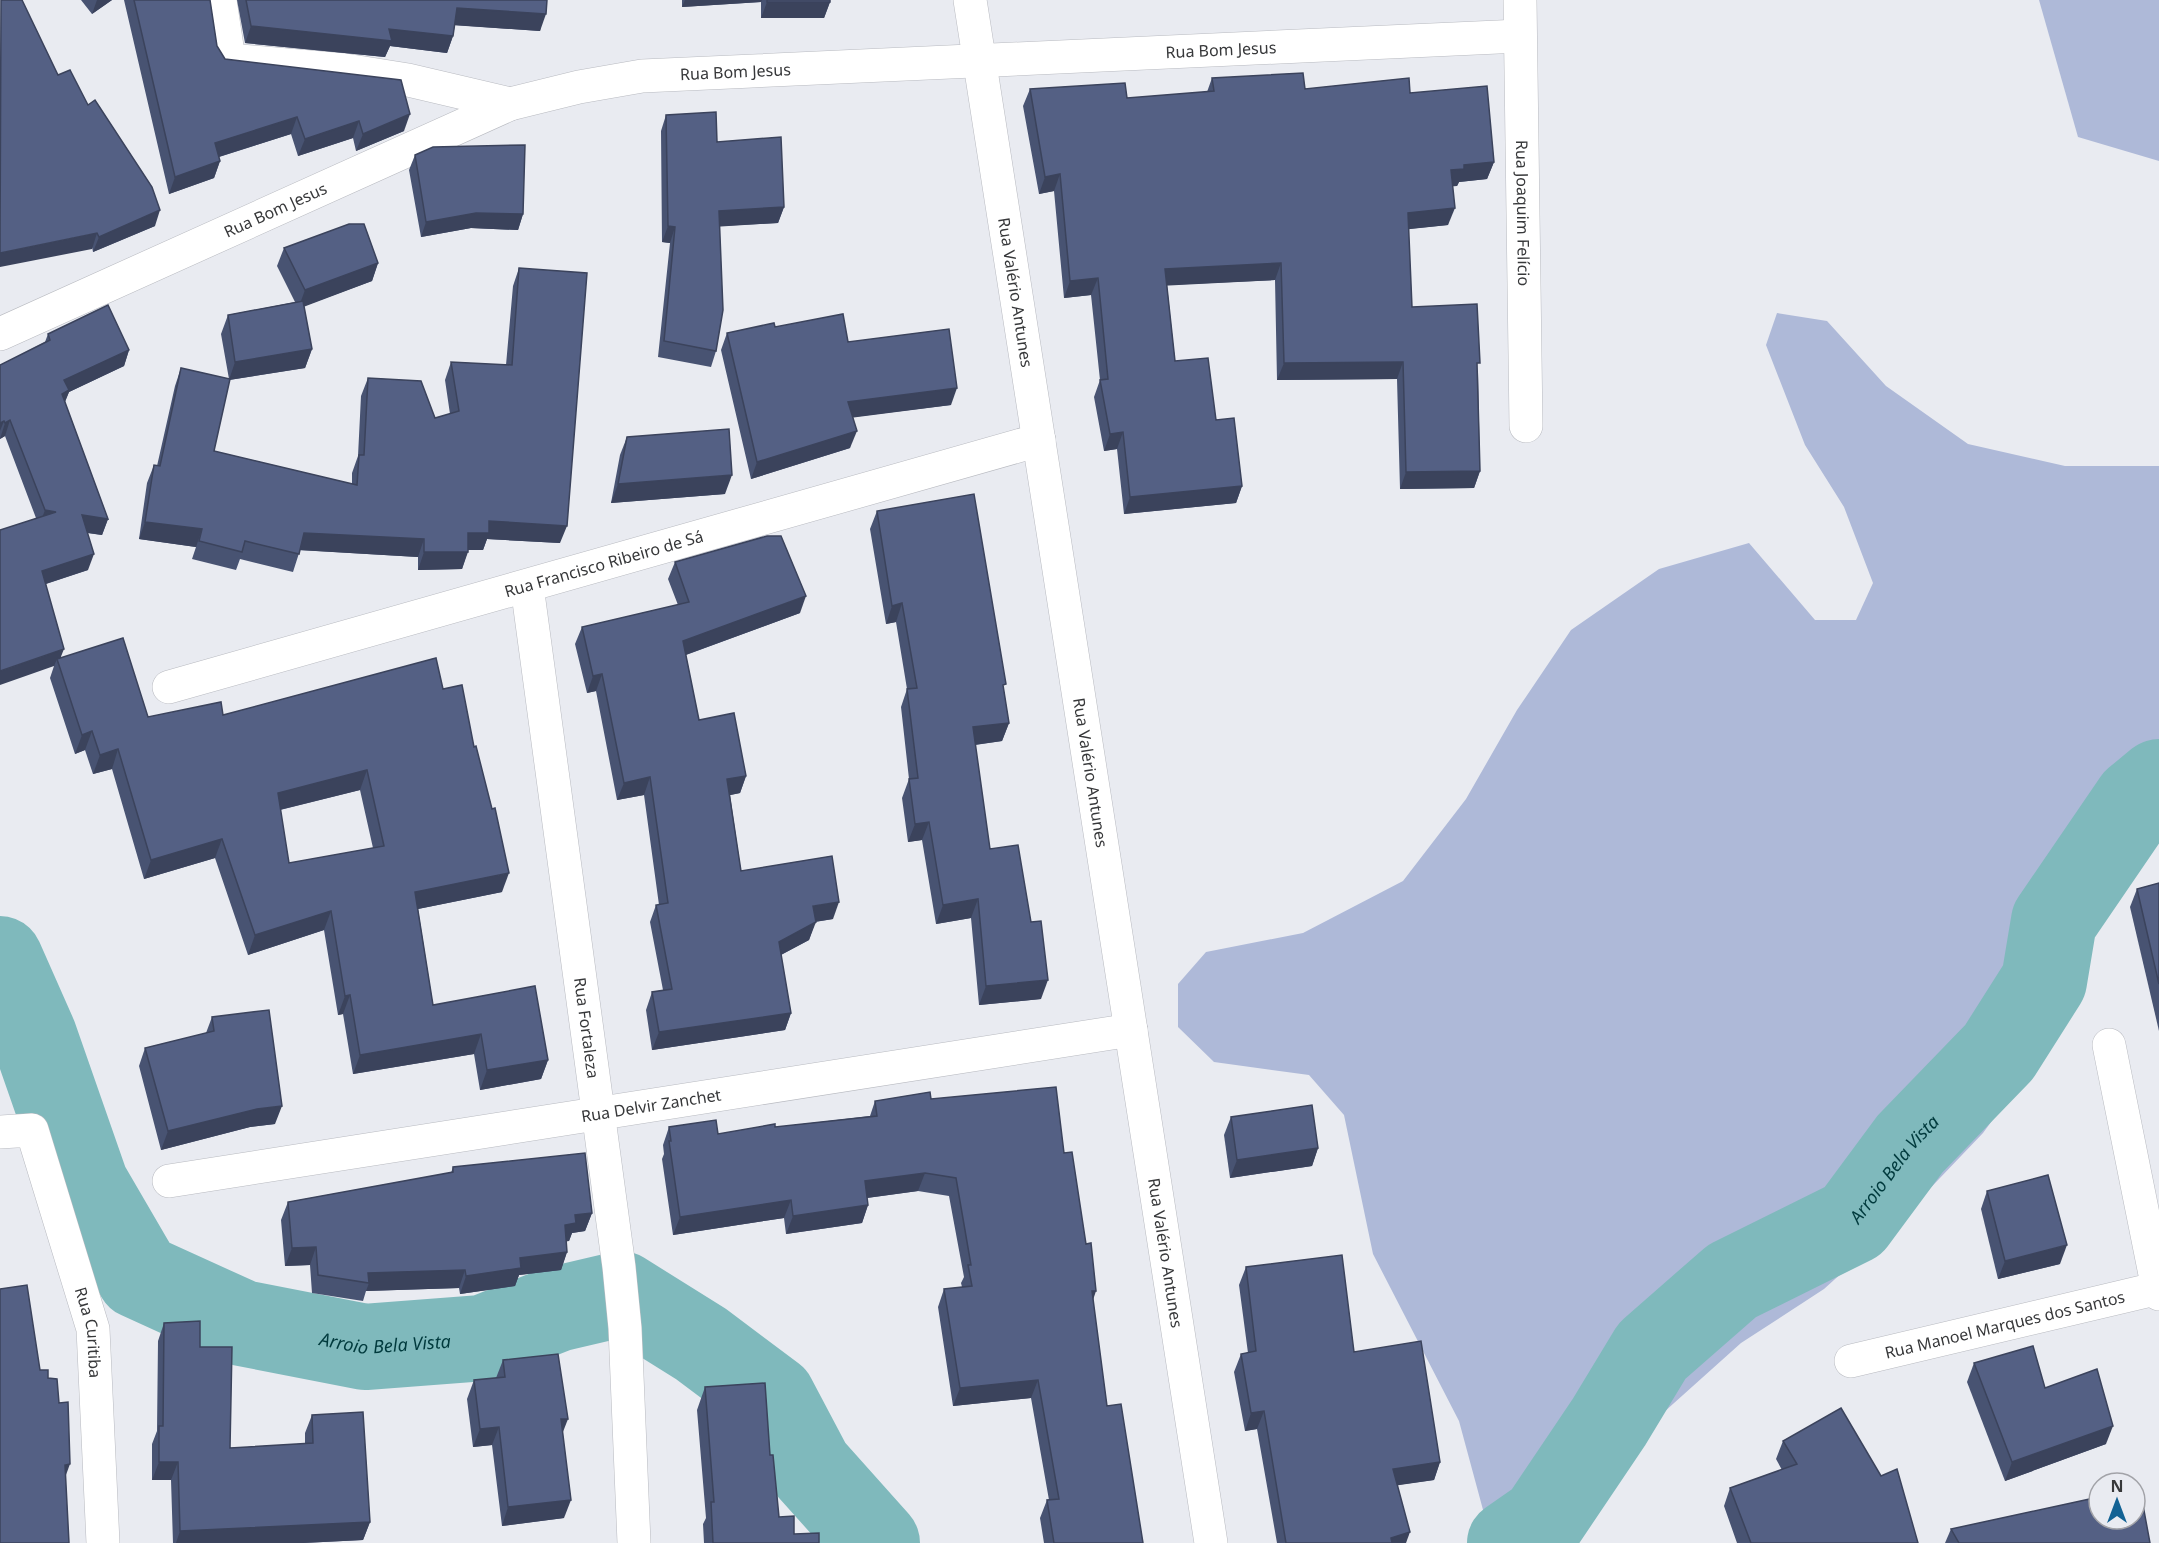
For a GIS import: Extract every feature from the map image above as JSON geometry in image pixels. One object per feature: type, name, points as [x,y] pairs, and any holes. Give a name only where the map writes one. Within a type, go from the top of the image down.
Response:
[{"type":"street","points":[[220,0],[229,60],[345,70],[408,80],[510,104]]},
{"type":"street","name":"Rua Valério Antunes","points":[[970,0],[1211,1543]]},
{"type":"street","name":"Rua Joaquim Felício","points":[[1520,0],[1526,426]]},
{"type":"street","name":"Rua Bom Jesus","points":[[0,334],[510,104],[579,87],[642,76],[1520,36]]},
{"type":"street","name":"Rua Francisco Ribeiro de Sá","points":[[169,687],[1039,440]]},
{"type":"street","name":"Rua Fortaleza","points":[[527,586],[620,1267],[625,1328],[634,1543]]},
{"type":"street","name":"Rua Delvir Zanchet","points":[[169,1181],[1131,1030]]},
{"type":"street","points":[[2109,1045],[2159,1290]]},
{"type":"street","name":"Rua Curitiba","points":[[0,1132],[32,1130],[93,1329],[103,1543]]},
{"type":"street","name":"Rua Manoel Marques dos Santos","points":[[1851,1361],[2159,1290]]},
{"type":"shaded area","points":[[2039,0],[2159,0],[2159,161],[2078,137]]},
{"type":"shaded area","points":[[1777,313],[1827,321],[1886,386],[1968,444],[2065,466],[2159,466],[2159,839],[2142,855],[2071,954],[2030,1069],[1983,1133],[1895,1225],[1824,1289],[1741,1343],[1654,1421],[1597,1495],[1551,1543],[1492,1543],[1459,1421],[1373,1254],[1344,1115],[1309,1075],[1214,1062],[1178,1027],[1178,984],[1206,952],[1303,933],[1403,881],[1466,799],[1517,710],[1571,630],[1659,569],[1749,543],[1815,620],[1856,620],[1873,583],[1844,507],[1805,445],[1766,345]]},
{"type":"building","points":[[1,0],[22,0],[58,75],[70,70],[88,105],[95,100],[152,187],[160,210],[99,237],[97,233],[0,253]]},
{"type":"building","points":[[134,0],[210,0],[217,46],[225,59],[401,80],[410,114],[363,134],[359,121],[305,139],[297,117],[215,143],[220,161],[175,177]]},
{"type":"building","points":[[246,0],[547,0],[546,14],[457,8],[453,36],[389,29],[392,41],[251,26]]},
{"type":"building","points":[[767,0],[830,0],[830,2],[767,2]]},
{"type":"building","points":[[1303,73],[1305,89],[1409,78],[1410,93],[1487,86],[1494,162],[1464,165],[1464,169],[1451,170],[1455,208],[1408,213],[1412,307],[1477,304],[1480,363],[1477,363],[1480,471],[1406,472],[1403,362],[1284,363],[1281,263],[1165,269],[1175,361],[1208,358],[1216,420],[1234,418],[1242,486],[1130,497],[1123,432],[1110,434],[1100,380],[1108,379],[1098,278],[1070,281],[1060,174],[1045,177],[1030,89],[1125,83],[1127,98],[1214,91],[1212,78]]},
{"type":"building","points":[[716,112],[717,142],[781,137],[784,207],[719,211],[723,310],[716,351],[664,341],[675,227],[668,226],[666,115]]},
{"type":"building","points":[[525,145],[523,214],[476,213],[426,222],[415,155],[433,147]]},
{"type":"building","points":[[349,224],[364,224],[378,263],[305,290],[284,248]]},
{"type":"building","points":[[519,268],[587,273],[567,526],[489,521],[489,533],[468,533],[468,552],[424,552],[424,539],[304,533],[299,554],[245,541],[242,552],[199,541],[202,529],[145,522],[154,465],[160,466],[181,368],[230,379],[214,451],[357,485],[359,455],[364,455],[368,378],[421,381],[435,418],[459,411],[451,362],[512,365]]},
{"type":"building","points":[[303,301],[312,349],[235,362],[228,315]]},
{"type":"building","points":[[108,305],[129,350],[64,380],[69,390],[62,394],[108,519],[82,515],[94,554],[42,571],[64,649],[0,671],[0,530],[56,512],[45,510],[10,420],[0,423],[0,365],[50,340],[48,334]]},
{"type":"building","points":[[843,314],[848,342],[949,329],[957,388],[848,402],[857,431],[757,462],[727,333],[774,323],[775,327]]},
{"type":"building","points":[[729,429],[732,475],[618,484],[627,437]]},
{"type":"building","points":[[974,494],[1006,684],[1003,685],[1009,723],[973,727],[990,849],[1018,845],[1031,922],[1041,921],[1048,980],[986,986],[978,899],[943,905],[929,822],[915,824],[909,779],[918,778],[907,689],[917,688],[902,603],[892,606],[877,511]]},
{"type":"building","points":[[767,536],[781,536],[806,596],[683,641],[699,720],[734,713],[746,776],[727,779],[741,871],[832,856],[839,902],[813,906],[816,922],[779,942],[791,1013],[659,1032],[652,992],[672,989],[656,905],[668,903],[650,777],[624,783],[602,674],[593,676],[582,627],[689,602],[675,562]]},
{"type":"building","points":[[123,638],[148,717],[221,702],[223,715],[436,658],[443,689],[462,685],[474,747],[476,746],[492,809],[495,808],[509,873],[415,892],[433,1005],[535,986],[548,1060],[487,1070],[481,1034],[360,1055],[350,995],[345,996],[331,911],[255,935],[222,839],[151,860],[118,749],[100,755],[92,731],[82,735],[57,659]],"holes":[[[367,770],[384,846],[289,863],[278,793]]]},
{"type":"building","points":[[2159,883],[2159,984],[2137,889]]},
{"type":"building","points":[[269,1010],[282,1106],[257,1109],[168,1131],[145,1048],[214,1031],[212,1017]]},
{"type":"building","points":[[1056,1087],[1064,1153],[1072,1152],[1086,1244],[1091,1243],[1096,1291],[1092,1291],[1107,1406],[1121,1404],[1143,1543],[1054,1543],[1047,1500],[1059,1499],[1038,1380],[960,1388],[944,1289],[972,1286],[968,1265],[971,1265],[956,1178],[925,1173],[865,1181],[868,1205],[793,1216],[791,1200],[680,1217],[669,1127],[716,1120],[718,1134],[775,1124],[775,1127],[877,1116],[875,1101],[930,1092],[931,1099]]},
{"type":"building","points":[[1312,1105],[1318,1148],[1237,1160],[1231,1117]]},
{"type":"building","points":[[585,1153],[592,1213],[575,1215],[576,1223],[565,1225],[567,1252],[520,1258],[521,1268],[466,1276],[465,1270],[368,1273],[369,1283],[318,1275],[316,1247],[292,1248],[288,1202],[453,1172],[453,1167]]},
{"type":"building","points":[[2048,1175],[2067,1245],[2005,1261],[1987,1191]]},
{"type":"building","points":[[1342,1255],[1354,1352],[1421,1341],[1440,1462],[1393,1469],[1410,1532],[1391,1538],[1392,1543],[1286,1543],[1264,1411],[1251,1413],[1241,1354],[1256,1351],[1246,1267]]},
{"type":"building","points":[[27,1285],[40,1370],[48,1370],[48,1378],[57,1379],[59,1403],[68,1402],[70,1464],[65,1465],[69,1543],[0,1543],[0,1289]]},
{"type":"building","points":[[200,1321],[200,1347],[232,1347],[230,1448],[313,1443],[312,1415],[363,1412],[370,1522],[180,1531],[178,1462],[159,1462],[159,1426],[163,1426],[164,1323]]},
{"type":"building","points":[[2033,1346],[2045,1388],[2097,1369],[2113,1426],[2012,1462],[1974,1363]]},
{"type":"building","points":[[558,1354],[568,1419],[561,1419],[571,1500],[508,1507],[499,1427],[480,1429],[474,1380],[505,1377],[503,1360]]},
{"type":"building","points":[[765,1383],[770,1455],[773,1455],[779,1517],[794,1516],[794,1534],[819,1533],[819,1543],[713,1543],[711,1502],[714,1502],[705,1387]]},
{"type":"building","points":[[1841,1408],[1881,1476],[1897,1469],[1918,1543],[1751,1543],[1730,1488],[1797,1464],[1783,1441]]},
{"type":"building","points":[[2087,1500],[2087,1531],[2147,1531],[2147,1527],[2150,1543],[1959,1543],[1951,1529]]},
{"type":"waterway","name":"Arroio Bela Vista","points":[[1510,1543],[1543,1520],[1609,1422],[1652,1351],[1732,1281],[1853,1221],[1910,1144],[1999,1052],[2044,981],[2054,921],[2136,801],[2159,782]]},
{"type":"waterway","name":"Arroio Bela Vista","points":[[0,959],[34,1036],[86,1185],[139,1276],[242,1323],[365,1347],[483,1338],[557,1309],[621,1294],[701,1344],[773,1398],[810,1468],[877,1543]]}]
